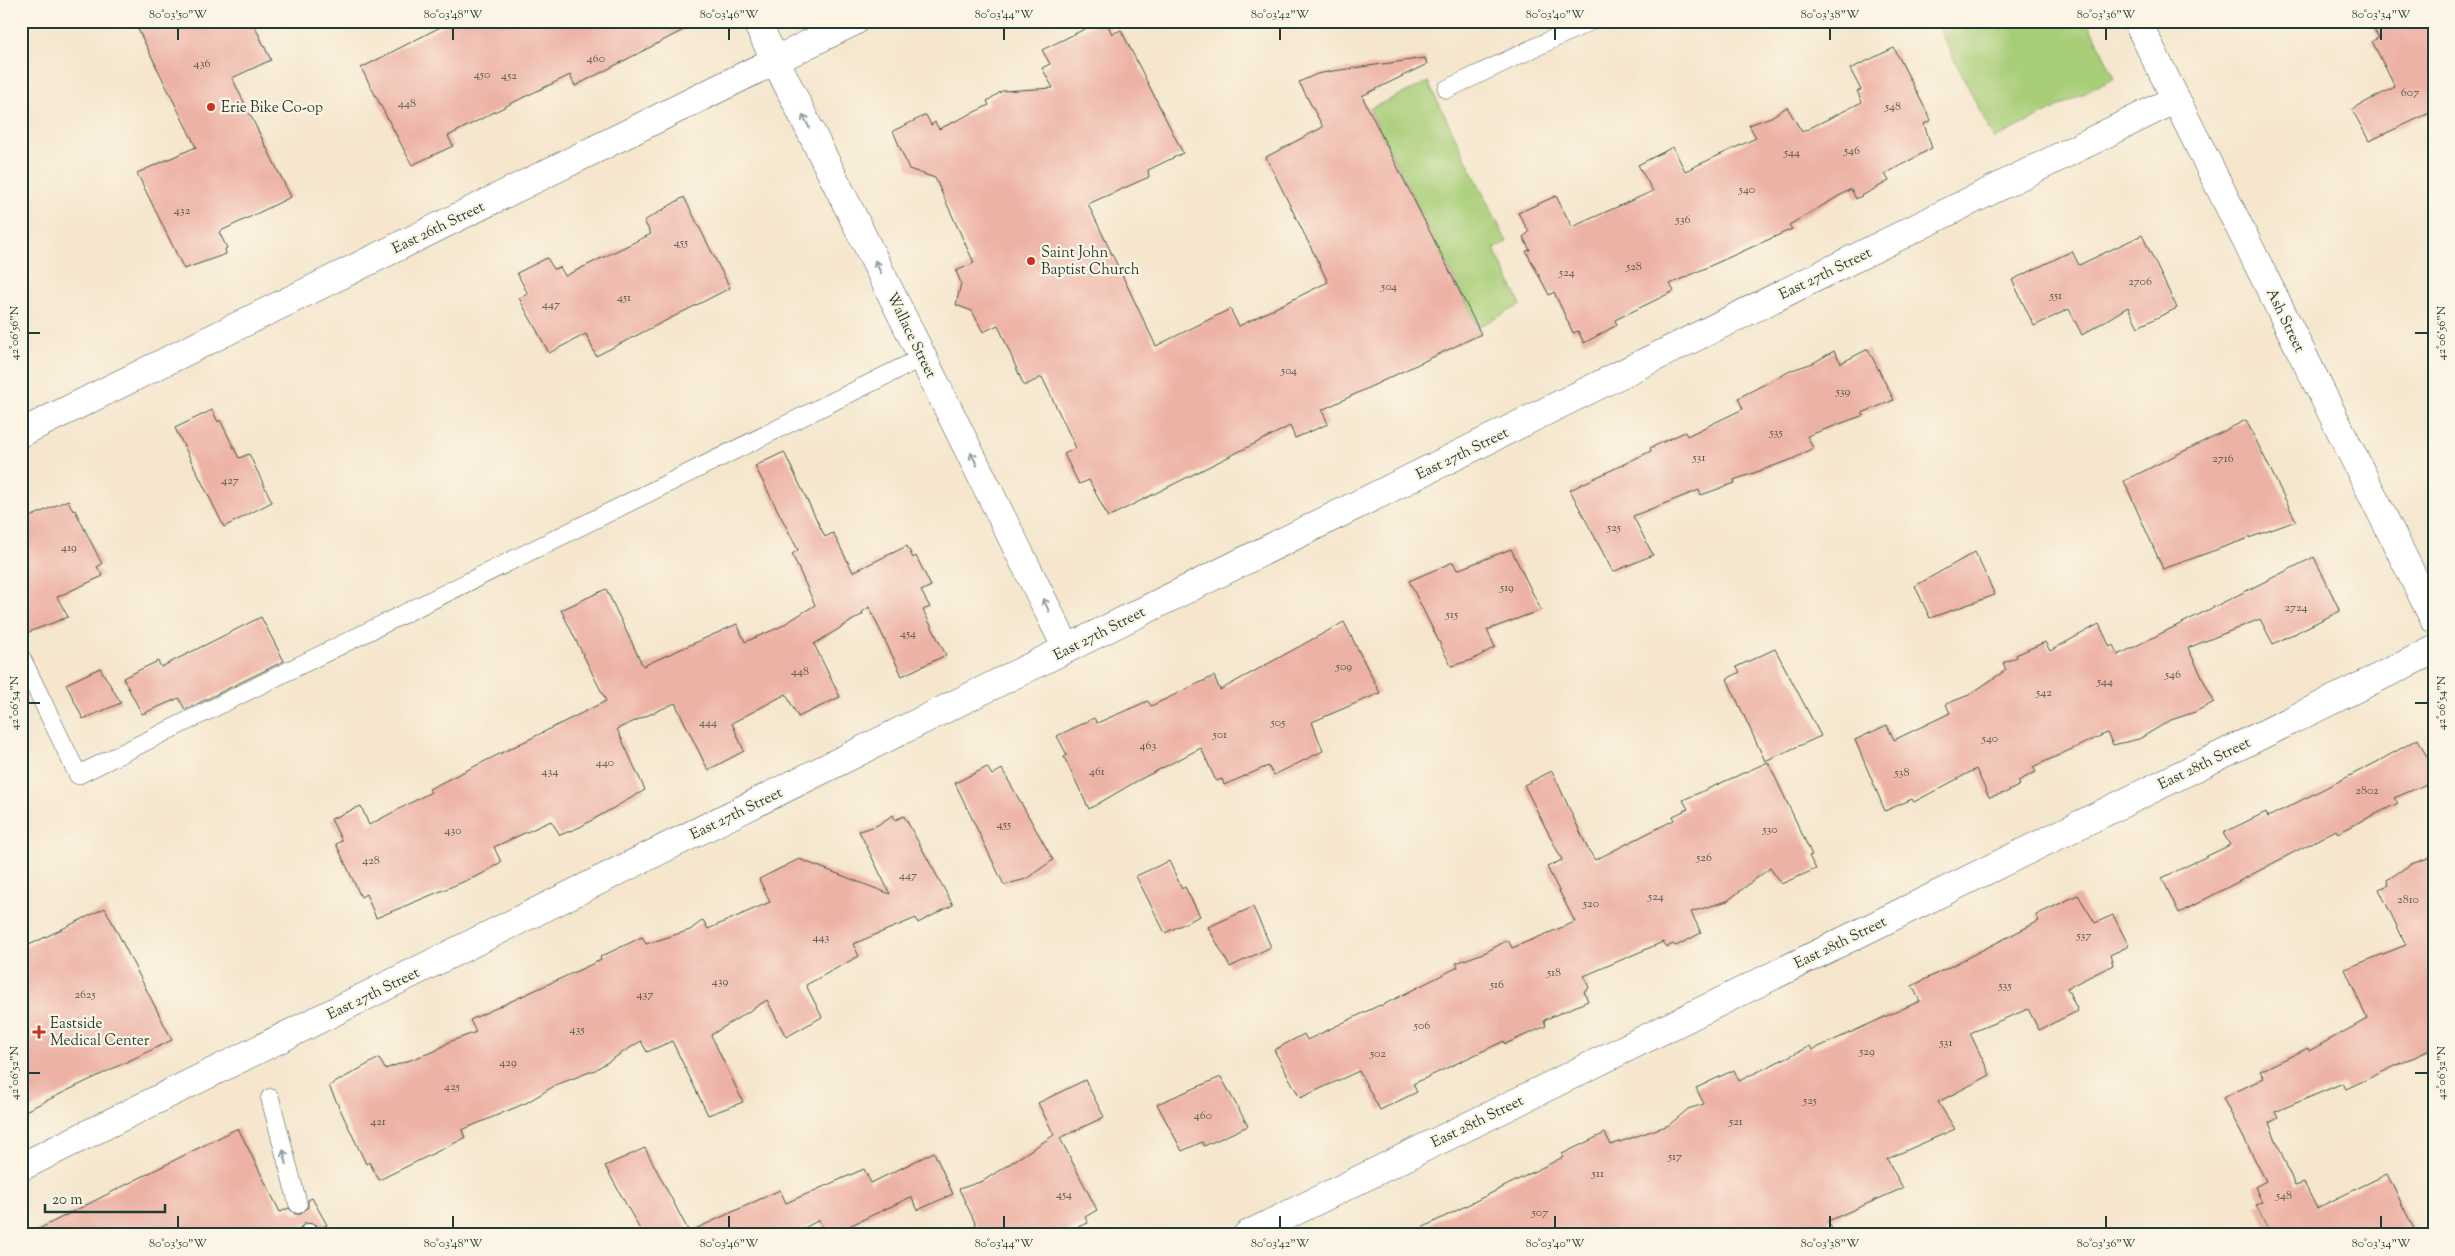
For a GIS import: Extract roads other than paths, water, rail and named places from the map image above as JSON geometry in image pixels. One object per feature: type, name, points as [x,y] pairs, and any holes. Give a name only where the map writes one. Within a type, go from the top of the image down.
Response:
[{"type":"street","name":"Wallace Street","points":[[756,21],[1067,649]]},
{"type":"street","name":"East 26th Street","points":[[21,434],[855,21]]},
{"type":"street","name":"Ash Street","points":[[2138,21],[2434,619]]},
{"type":"street","name":"East 27th Street","points":[[21,1167],[2176,100]]},
{"type":"street","name":"East 28th Street","points":[[1247,1235],[2434,650]]},
{"type":"lane","points":[[1447,90],[1591,21]]},
{"type":"lane","points":[[21,657],[78,775],[923,356]]},
{"type":"lane","points":[[270,1098],[298,1204]]},
{"type":"place","name":"Erie Bike Co-op","points":[[211,107]]},
{"type":"place","name":"Saint John Baptist Church","points":[[1031,261]]},
{"type":"place","name":"Eastside Medical Center","points":[[39,1032]]}]
